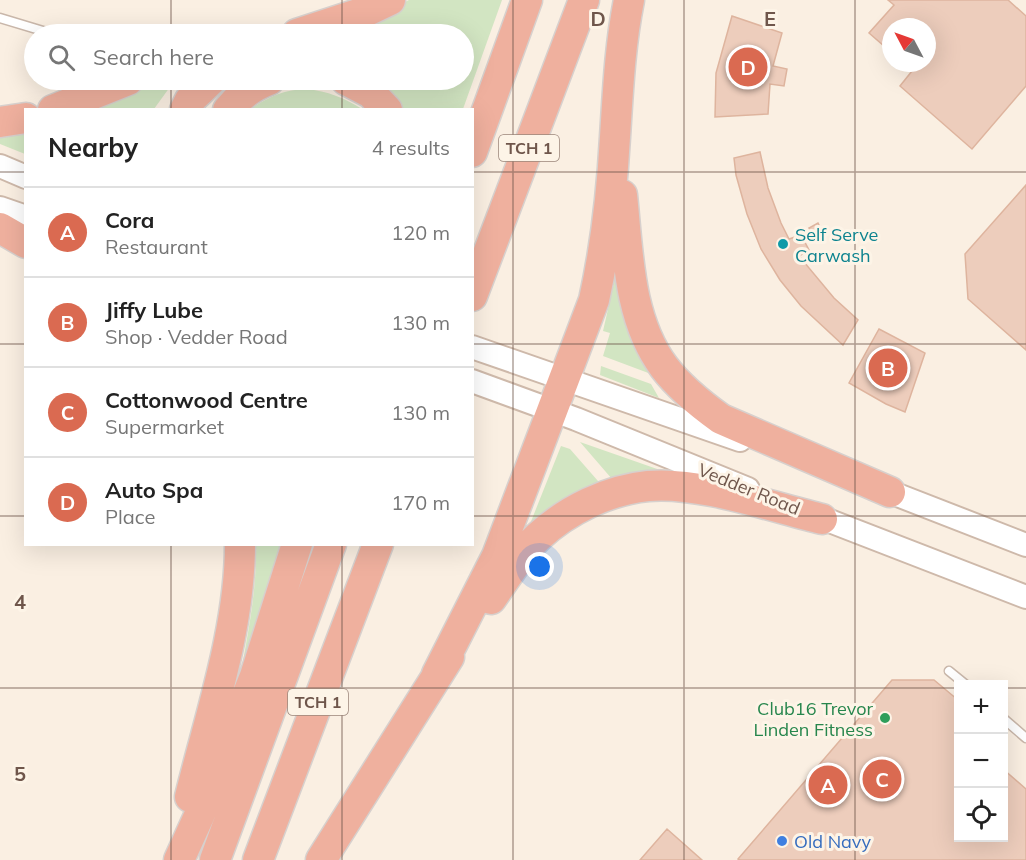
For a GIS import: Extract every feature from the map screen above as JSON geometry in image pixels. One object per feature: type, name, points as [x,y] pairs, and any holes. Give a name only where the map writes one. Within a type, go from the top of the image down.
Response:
[{"type":"highway","points":[[327,24],[367,11],[390,0]]},
{"type":"highway","name":"TCH 1","points":[[474,146],[527,0]]},
{"type":"highway","name":"TCH 1","points":[[474,291],[584,0]]},
{"type":"highway","points":[[437,675],[497,556],[594,300],[601,267],[615,138],[622,38],[629,0]]},
{"type":"highway","points":[[58,108],[103,90]]},
{"type":"highway","points":[[186,108],[190,100],[200,90]]},
{"type":"highway","points":[[230,108],[250,90]]},
{"type":"highway","points":[[364,90],[385,108]]},
{"type":"highway","points":[[0,122],[24,118]]},
{"type":"highway","points":[[615,138],[633,287],[648,338],[663,366],[700,405],[721,419],[890,492]]},
{"type":"highway","points":[[0,228],[24,242]]},
{"type":"highway","points":[[321,860],[437,675],[513,567],[537,538],[562,518],[610,495],[648,486],[687,487],[822,519]]},
{"type":"highway","points":[[174,860],[234,621],[240,546]]},
{"type":"highway","points":[[179,860],[255,676],[296,546]]},
{"type":"highway","name":"TCH 1","points":[[215,860],[330,546]]},
{"type":"highway","name":"TCH 1","points":[[258,860],[377,546]]},
{"type":"main road","points":[[0,166],[24,176]]},
{"type":"main road","points":[[0,208],[24,217]]},
{"type":"main road","points":[[479,350],[890,492],[1026,545]]},
{"type":"main road","name":"Vedder Road","points":[[474,381],[1026,597]]},
{"type":"lane","points":[[0,18],[24,25]]},
{"type":"lane","points":[[949,671],[960,680]]},
{"type":"lane","points":[[1008,722],[1026,738]]},
{"type":"green space","points":[[409,0],[502,0],[474,78],[474,24],[361,24]]},
{"type":"green space","points":[[127,90],[168,90],[155,108],[84,108]]},
{"type":"green space","points":[[378,90],[470,90],[463,108],[397,108]]},
{"type":"green space","points":[[290,91],[322,91],[360,108],[252,108],[276,95]]},
{"type":"green space","points":[[24,127],[24,154],[0,144],[0,134]]},
{"type":"green space","points":[[616,274],[651,374],[603,356],[610,333],[603,331]]},
{"type":"green space","points":[[601,366],[651,384],[659,398],[600,375]]},
{"type":"green space","points":[[580,442],[660,470],[658,473],[612,479]]},
{"type":"green space","points":[[561,446],[570,449],[598,481],[597,484],[532,527],[530,524]]},
{"type":"green space","points":[[256,546],[285,546],[240,677],[249,628]]},
{"type":"building","points":[[888,0],[1008,0],[1026,16],[1026,86],[972,149],[900,86],[911,72],[936,72],[936,18],[882,18],[894,5]]},
{"type":"building","points":[[732,16],[782,33],[773,66],[787,69],[784,86],[770,84],[768,114],[715,117],[716,73]]},
{"type":"building","points":[[882,18],[882,44],[869,33]]},
{"type":"building","name":"Self Serve Carwash","points":[[760,152],[768,188],[789,239],[801,235],[809,250],[799,256],[834,298],[858,320],[843,345],[801,306],[780,280],[761,249],[747,214],[736,175],[734,158]]},
{"type":"building","points":[[1026,185],[1026,350],[968,299],[965,254]]},
{"type":"building","points":[[818,223],[822,231],[813,235],[809,228]]},
{"type":"building","points":[[879,329],[925,353],[905,412],[849,383]]},
{"type":"building","points":[[892,680],[934,680],[954,697],[954,842],[1008,842],[1008,773],[1026,789],[1026,860],[738,859]]},
{"type":"building","points":[[667,829],[702,860],[640,860]]},
{"type":"place","name":"Auto Spa","points":[[748,67]]},
{"type":"place","name":"Self Serve Carwash","points":[[783,244]]},
{"type":"place","name":"Jiffy Lube","points":[[888,368]]},
{"type":"place","name":"Club16 Trevor Linden Fitness","points":[[885,718]]},
{"type":"place","name":"Cottonwood Centre","points":[[882,779]]},
{"type":"place","name":"Cora","points":[[828,785]]},
{"type":"place","name":"Old Navy","points":[[782,841]]}]
